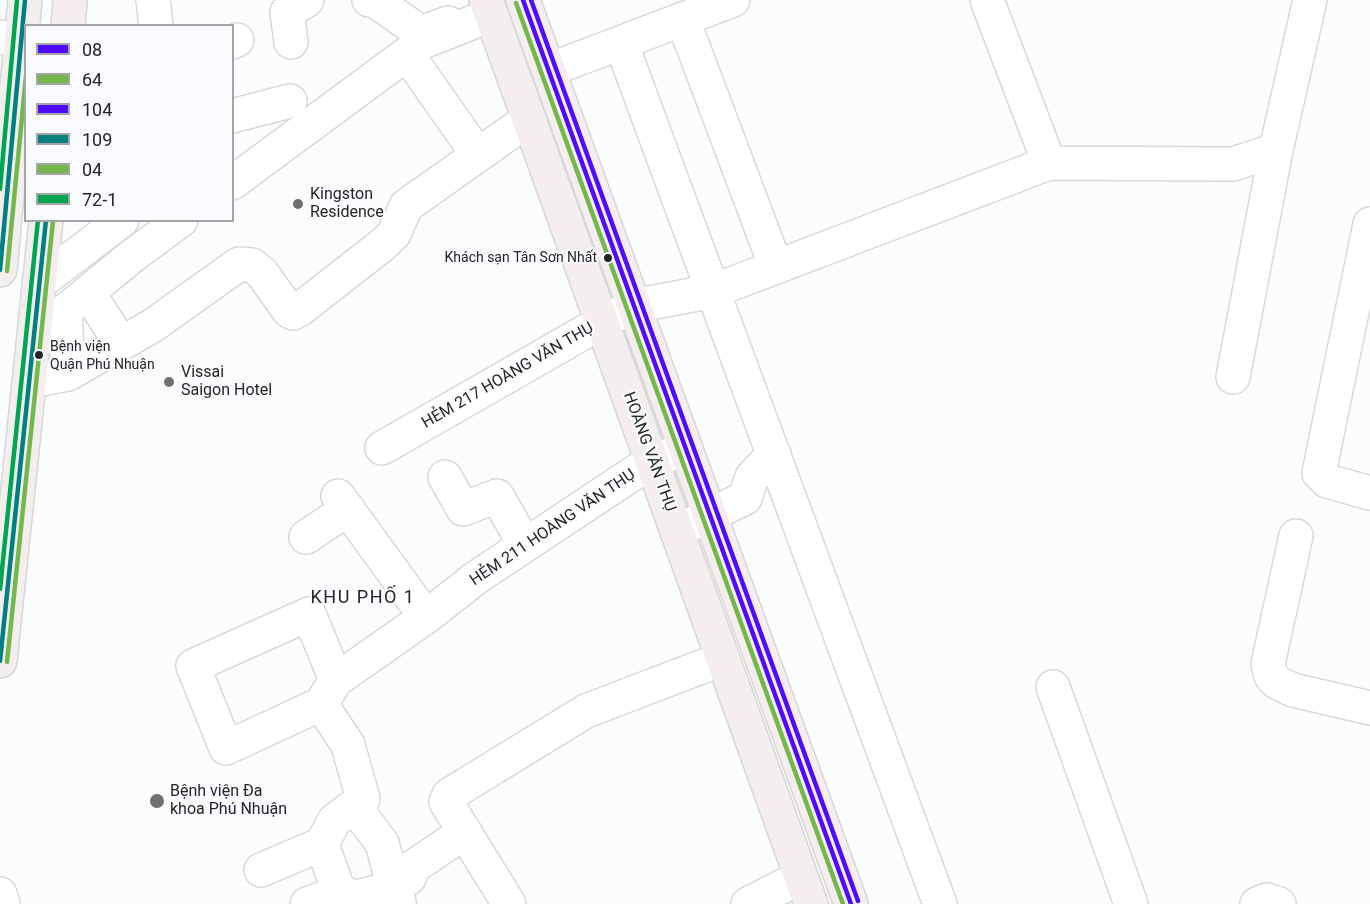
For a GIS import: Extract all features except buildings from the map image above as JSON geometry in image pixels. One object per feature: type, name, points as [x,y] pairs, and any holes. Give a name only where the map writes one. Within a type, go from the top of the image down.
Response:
[{"type":"main road","points":[[0,270],[11,39],[25,0]]},
{"type":"main road","points":[[68,24],[70,0]]},
{"type":"main road","points":[[523,0],[851,904]]},
{"type":"main road","name":"HOÀNG VĂN THỤ","points":[[489,8],[806,891]]},
{"type":"main road","points":[[0,661],[46,222]]},
{"type":"street","points":[[153,0],[156,24]]},
{"type":"street","points":[[291,42],[287,12],[307,0]]},
{"type":"street","points":[[369,0],[376,1],[421,33],[489,8]]},
{"type":"street","points":[[549,70],[733,0]]},
{"type":"street","points":[[987,0],[1049,164],[1233,164],[1276,150]]},
{"type":"street","points":[[1233,377],[1276,150],[1310,0]]},
{"type":"street","points":[[234,182],[423,42],[489,8]]},
{"type":"street","points":[[683,20],[776,267]]},
{"type":"street","points":[[621,43],[939,904]]},
{"type":"street","points":[[407,54],[478,155]]},
{"type":"street","points":[[234,115],[290,101]]},
{"type":"street","points":[[30,381],[68,374],[152,326],[239,264],[252,265],[262,273],[289,311],[293,313],[303,308],[394,234],[406,206],[529,119]]},
{"type":"street","name":"HẺM 217 HOÀNG VĂN THỤ","points":[[382,448],[602,321],[634,306],[713,291],[1049,164]]},
{"type":"street","points":[[39,283],[119,222]]},
{"type":"street","points":[[36,325],[76,302],[178,222]]},
{"type":"street","points":[[1370,224],[1319,473],[1327,481],[1370,493]]},
{"type":"street","points":[[76,302],[121,344]]},
{"type":"street","points":[[68,374],[76,302]]},
{"type":"street","name":"HẺM 211 HOÀNG VĂN THỤ","points":[[354,806],[363,799],[348,745],[329,692],[477,577],[652,461],[686,449]]},
{"type":"street","points":[[677,531],[745,498],[752,477],[774,454]]},
{"type":"street","points":[[445,477],[463,509],[497,496],[525,545]]},
{"type":"street","points":[[745,498],[770,508],[795,511]]},
{"type":"street","points":[[306,537],[343,502],[426,617]]},
{"type":"street","points":[[1296,536],[1268,664],[1271,676],[1278,683],[1293,690],[1370,708]]},
{"type":"street","points":[[509,904],[446,802],[449,795],[586,711],[722,659]]},
{"type":"street","points":[[1053,687],[1131,904]]},
{"type":"street","points":[[261,870],[322,844],[334,821],[354,806],[382,843],[397,896]]},
{"type":"street","points":[[397,896],[410,878],[413,867],[465,832]]},
{"type":"street","points":[[322,844],[339,892]]},
{"type":"street","points":[[748,904],[806,891]]},
{"type":"street","points":[[307,904],[339,892],[356,897],[397,896]]},
{"type":"street","points":[[0,894],[3,904]]},
{"type":"street","points":[[1257,904],[1267,900],[1279,904]]},
{"type":"transit line","name":"72-1","points":[[0,189],[17,0]]},
{"type":"transit line","name":"109","points":[[0,270],[25,0]]},
{"type":"transit line","name":"08","points":[[523,0],[851,904]]},
{"type":"transit line","name":"104","points":[[531,0],[858,901]]},
{"type":"transit line","name":"64","points":[[516,3],[843,904]]},
{"type":"transit line","name":"04","points":[[7,271],[24,97]]},
{"type":"transit line","name":"72-1","points":[[0,589],[38,222]]},
{"type":"transit line","name":"109","points":[[0,661],[46,222]]},
{"type":"transit line","name":"04","points":[[7,662],[53,222]]},
{"type":"place","name":"Kingston Residence","points":[[298,204]]},
{"type":"place","name":"Khách sạn Tân Sơn Nhất","points":[[608,258]]},
{"type":"place","name":"Bệnh viện Quận Phú Nhuận","points":[[39,355]]},
{"type":"place","name":"Vissai Saigon Hotel","points":[[169,382]]},
{"type":"place","name":"Bệnh viện Đa khoa Phú Nhuận","points":[[157,801]]},
{"type":"district","name":"KHU PHỐ 1","points":[[363,598]]}]
